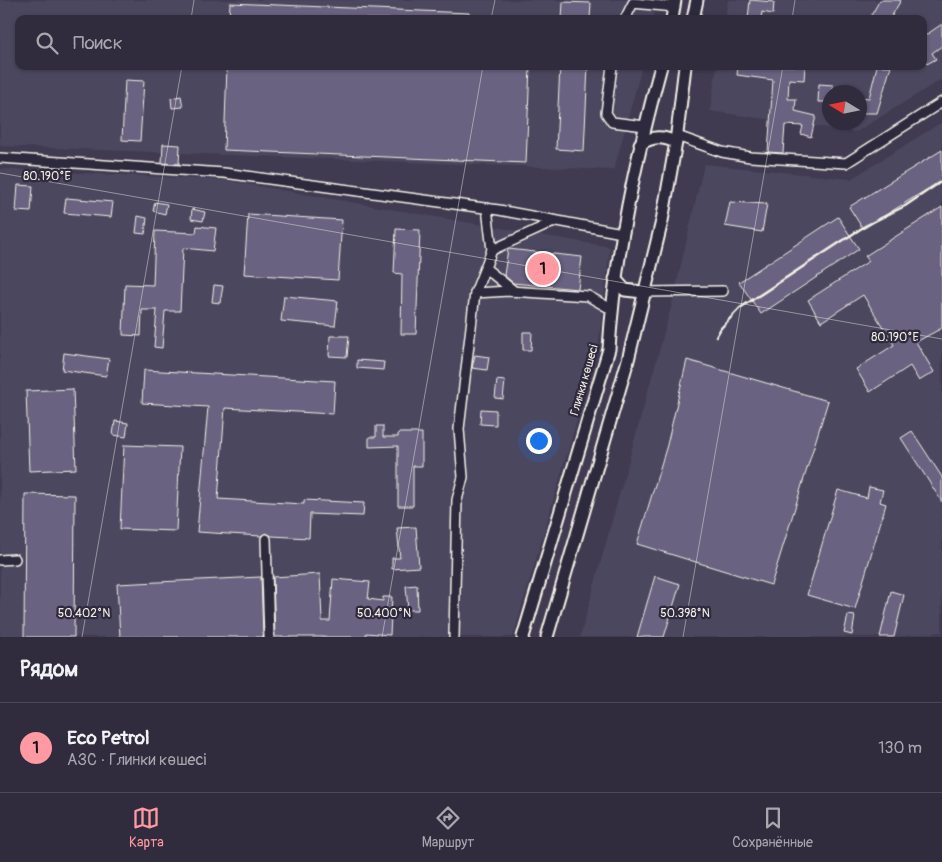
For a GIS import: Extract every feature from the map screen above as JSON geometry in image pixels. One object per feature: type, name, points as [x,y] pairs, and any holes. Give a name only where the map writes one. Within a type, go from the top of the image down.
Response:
[{"type":"main road","points":[[694,15],[697,0]]},
{"type":"main road","name":"Глинки көшесі","points":[[523,637],[609,349],[611,309],[622,233],[640,144],[660,70]]},
{"type":"main road","points":[[547,637],[628,360],[643,292],[662,221],[676,139],[685,70]]},
{"type":"main road","points":[[640,144],[648,139],[657,137],[676,139]]},
{"type":"main road","points":[[615,279],[625,290],[643,292]]},
{"type":"street","points":[[627,15],[633,3],[674,9]]},
{"type":"street","points":[[612,70],[606,114],[612,122],[645,126]]},
{"type":"street","points":[[676,139],[722,152],[750,157],[846,163],[942,102]]},
{"type":"street","points":[[0,158],[224,173],[487,208],[622,233]]},
{"type":"street","points":[[454,637],[457,500],[463,478],[459,429],[475,292],[492,250],[487,208]]},
{"type":"street","points":[[492,250],[556,221]]},
{"type":"street","points":[[485,268],[514,291]]},
{"type":"street","points":[[475,292],[514,291],[588,296],[611,309]]},
{"type":"street","points":[[643,292],[723,291]]},
{"type":"street","points":[[266,539],[269,637]]},
{"type":"street","points":[[0,560],[15,559]]},
{"type":"shaded area","points":[[0,0],[657,0],[654,15],[15,15],[15,70],[641,70],[614,170],[0,146]]},
{"type":"shaded area","points":[[728,0],[942,0],[942,79],[867,125],[867,85],[822,85],[822,127],[710,111],[716,70],[927,70],[927,15],[726,15]]},
{"type":"shaded area","points":[[942,122],[942,632],[893,637],[580,637],[673,300],[704,164],[851,179]]},
{"type":"shaded area","points":[[842,130],[859,130],[856,132]]},
{"type":"shaded area","points":[[0,169],[224,180],[610,247],[598,349],[513,637],[0,637]]},
{"type":"building","points":[[750,0],[774,2],[773,14],[762,12],[762,15],[748,15]]},
{"type":"building","points":[[880,0],[901,0],[892,15],[871,15]]},
{"type":"building","points":[[563,2],[591,3],[590,15],[562,15]]},
{"type":"building","points":[[230,3],[469,13],[469,15],[229,15]]},
{"type":"building","points":[[942,24],[942,46],[932,53],[936,59],[927,64],[927,34]]},
{"type":"building","points":[[227,70],[530,70],[526,163],[224,150]]},
{"type":"building","points":[[560,70],[588,70],[584,151],[556,149]]},
{"type":"building","points":[[738,70],[805,70],[804,80],[789,79],[788,99],[796,99],[795,111],[816,116],[811,137],[801,134],[803,126],[785,125],[783,153],[768,152],[773,80],[737,75]]},
{"type":"building","points":[[876,70],[890,70],[877,113],[867,113],[867,98],[869,98]]},
{"type":"building","points":[[125,80],[144,81],[140,141],[122,140]]},
{"type":"building","points":[[819,84],[833,85],[822,85],[822,102],[818,102]]},
{"type":"building","points":[[181,96],[183,107],[172,108],[171,98]]},
{"type":"building","points":[[163,144],[180,145],[179,164],[162,163]]},
{"type":"building","points":[[942,150],[942,180],[863,229],[849,207]]},
{"type":"building","points":[[18,185],[33,186],[31,212],[16,211]]},
{"type":"building","points":[[66,198],[113,202],[111,217],[64,213]]},
{"type":"building","points":[[155,202],[167,204],[165,214],[153,211]]},
{"type":"building","points":[[730,202],[767,204],[762,232],[725,226]]},
{"type":"building","points":[[942,207],[942,328],[916,342],[934,372],[919,381],[910,366],[870,392],[856,369],[894,345],[863,295],[821,322],[808,300],[869,261],[865,256]]},
{"type":"building","points":[[192,209],[205,212],[203,221],[191,219]]},
{"type":"building","points":[[248,214],[342,220],[338,280],[244,274]]},
{"type":"building","points":[[138,216],[147,218],[145,234],[136,233]]},
{"type":"building","points":[[838,217],[859,249],[761,314],[739,282]]},
{"type":"building","points":[[197,226],[216,228],[213,251],[183,248],[180,311],[165,311],[162,348],[154,347],[157,310],[142,310],[141,336],[123,335],[125,284],[153,285],[155,231],[196,233]]},
{"type":"building","points":[[396,229],[420,230],[416,334],[401,334],[402,274],[394,273]]},
{"type":"building","points":[[508,249],[582,257],[578,289],[513,283],[504,275]]},
{"type":"building","points":[[214,285],[223,286],[220,303],[212,302]]},
{"type":"building","points":[[284,296],[338,301],[335,326],[281,321]]},
{"type":"building","points":[[523,332],[532,332],[531,350],[523,350]]},
{"type":"building","points":[[330,336],[349,336],[347,357],[329,356]]},
{"type":"building","points":[[64,353],[109,359],[106,376],[62,370]]},
{"type":"building","points":[[475,355],[489,357],[487,370],[472,368]]},
{"type":"building","points":[[357,360],[384,362],[383,370],[357,368]]},
{"type":"building","points":[[687,360],[828,401],[771,585],[637,544],[667,445]]},
{"type":"building","points":[[144,370],[335,381],[333,414],[225,408],[218,499],[304,504],[304,500],[364,503],[363,516],[310,514],[309,538],[272,536],[266,533],[261,536],[197,532],[208,407],[142,403]]},
{"type":"building","points":[[497,380],[505,381],[503,399],[495,398]]},
{"type":"building","points":[[73,389],[76,469],[29,471],[26,391]]},
{"type":"building","points":[[481,409],[496,410],[496,425],[480,424]]},
{"type":"building","points":[[115,421],[128,423],[126,437],[113,435]]},
{"type":"building","points":[[376,426],[383,426],[383,437],[398,437],[398,433],[422,433],[422,466],[413,466],[413,506],[398,506],[398,446],[369,447],[369,437],[376,437]]},
{"type":"building","points":[[912,431],[942,477],[942,502],[901,438]]},
{"type":"building","points":[[124,445],[180,447],[176,531],[120,529]]},
{"type":"building","points":[[869,487],[883,490],[880,502],[886,504],[855,609],[807,595],[838,490],[867,498]]},
{"type":"building","points":[[25,494],[75,495],[74,637],[24,637]]},
{"type":"building","points":[[416,527],[419,567],[392,569],[392,558],[400,558],[397,528]]},
{"type":"building","points":[[320,574],[322,621],[330,621],[333,579],[370,582],[368,599],[383,601],[383,597],[392,597],[390,635],[366,633],[366,637],[275,637],[273,577]]},
{"type":"building","points":[[655,576],[680,584],[664,637],[637,637]]},
{"type":"building","points":[[261,577],[263,637],[120,637],[117,584]]},
{"type":"building","points":[[417,585],[418,610],[408,610],[406,586]]},
{"type":"building","points":[[891,591],[904,595],[894,637],[880,637]]},
{"type":"building","points":[[848,615],[855,616],[852,635],[844,633]]},
{"type":"railway","points":[[716,337],[721,328],[740,308],[865,226],[905,206],[942,181]]},
{"type":"place","name":"Eco Petrol","points":[[543,269]]}]
